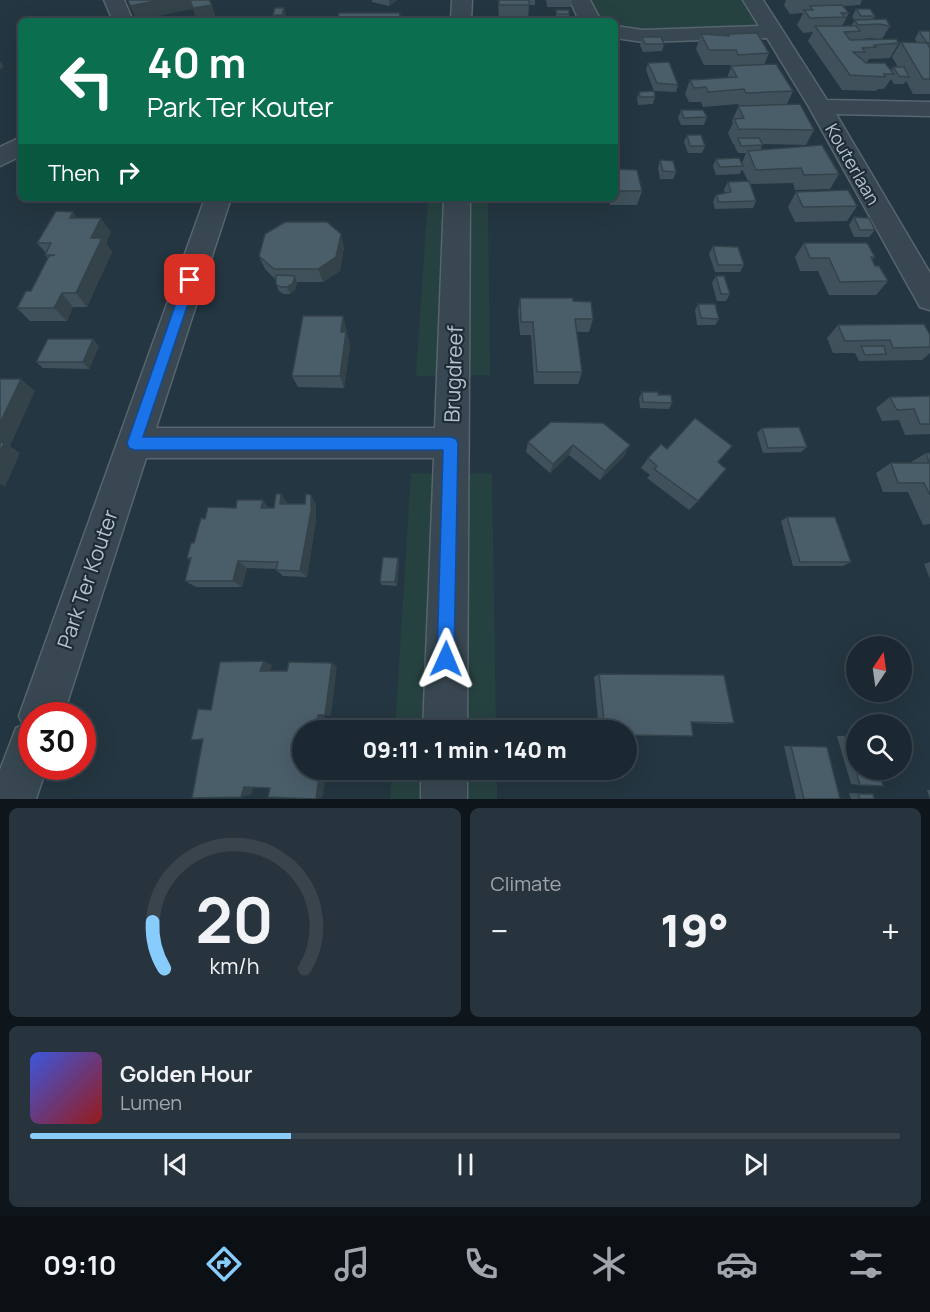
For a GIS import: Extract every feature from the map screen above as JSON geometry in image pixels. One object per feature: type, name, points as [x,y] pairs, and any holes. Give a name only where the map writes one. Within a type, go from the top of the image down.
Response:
[{"type":"street","points":[[114,0],[122,18]]},
{"type":"street","points":[[461,18],[462,0]]},
{"type":"street","points":[[580,0],[587,18]]},
{"type":"street","name":"Kouterlaan","points":[[753,0],[820,107],[930,299]]},
{"type":"street","points":[[618,32],[643,36],[773,32]]},
{"type":"street","points":[[820,107],[930,109]]},
{"type":"street","points":[[0,158],[18,147]]},
{"type":"street","name":"Park Ter Kouter","points":[[46,702],[217,201]]},
{"type":"street","name":"Brugdreef","points":[[445,720],[457,201]]},
{"type":"street","points":[[134,443],[451,443]]},
{"type":"street","points":[[13,799],[20,780]]},
{"type":"street","points":[[444,780],[444,799]]},
{"type":"green space","points":[[588,0],[744,0],[759,24],[758,27],[643,32],[618,28],[618,18],[598,18]]},
{"type":"green space","points":[[428,201],[451,201],[446,376],[416,376]]},
{"type":"green space","points":[[463,201],[488,201],[490,375],[461,375]]},
{"type":"green space","points":[[411,473],[441,474],[433,720],[396,720]]},
{"type":"green space","points":[[492,473],[496,720],[457,720],[460,474]]},
{"type":"green space","points":[[391,780],[432,780],[431,799],[390,799]]},
{"type":"green space","points":[[457,780],[497,780],[497,799],[456,799]]},
{"type":"building","points":[[128,0],[160,0],[130,6]]},
{"type":"building","points":[[190,0],[209,0],[212,5],[193,8]]},
{"type":"building","points":[[499,0],[529,0],[529,5],[499,5]]},
{"type":"building","points":[[842,5],[849,13],[841,13],[845,17],[810,18],[804,10],[813,10],[810,6]]},
{"type":"building","points":[[275,8],[284,8],[282,15],[273,15]]},
{"type":"building","points":[[856,9],[870,9],[875,16],[861,16]]},
{"type":"building","points":[[556,10],[569,10],[569,14],[557,14]]},
{"type":"building","points":[[339,13],[400,13],[399,18],[338,18]]},
{"type":"building","points":[[886,19],[890,26],[858,25],[854,20]]},
{"type":"building","points":[[815,26],[856,26],[860,31],[844,32],[850,40],[896,39],[899,43],[874,45],[876,47],[862,48],[865,52],[853,52],[866,63],[885,63],[894,74],[884,74],[885,77],[850,75]]},
{"type":"building","points":[[919,31],[930,31],[930,43],[927,43]]},
{"type":"building","points":[[757,33],[769,53],[738,55],[736,50],[709,50],[701,34],[729,36],[728,34]]},
{"type":"building","points":[[642,37],[661,37],[664,44],[645,44]]},
{"type":"building","points":[[901,42],[927,43],[930,48],[930,79],[923,79]]},
{"type":"building","points":[[669,62],[678,85],[657,83],[648,63]]},
{"type":"building","points":[[776,64],[793,91],[746,93],[744,89],[708,92],[706,87],[694,88],[690,80],[737,77],[731,66]]},
{"type":"building","points":[[893,67],[904,67],[909,77],[899,76]]},
{"type":"building","points":[[654,91],[655,97],[640,97],[639,92]]},
{"type":"building","points":[[800,104],[814,130],[739,129],[734,119],[744,118],[738,106]]},
{"type":"building","points":[[681,110],[703,110],[707,117],[684,118]]},
{"type":"building","points":[[687,135],[701,135],[705,146],[690,146]]},
{"type":"building","points":[[738,138],[759,138],[763,145],[741,146]]},
{"type":"building","points":[[822,145],[839,174],[804,175],[801,168],[756,170],[748,151]]},
{"type":"building","points":[[739,158],[743,166],[720,167],[716,159]]},
{"type":"building","points":[[660,160],[673,161],[676,172],[663,171]]},
{"type":"building","points":[[618,169],[637,170],[642,191],[618,191]]},
{"type":"building","points":[[749,181],[756,201],[719,202],[716,195],[731,192],[728,182]]},
{"type":"building","points":[[848,190],[857,206],[803,207],[796,192]]},
{"type":"building","points":[[56,211],[73,212],[70,218],[101,218],[91,238],[102,238],[76,293],[62,293],[54,308],[17,308],[26,291],[31,291],[49,256],[55,255],[45,255],[51,243],[37,243]]},
{"type":"building","points":[[854,217],[869,218],[875,230],[860,230]]},
{"type":"building","points":[[285,222],[327,222],[341,234],[336,257],[318,269],[274,269],[259,256],[265,234]]},
{"type":"building","points":[[804,243],[867,243],[875,257],[871,257],[875,266],[879,266],[888,281],[840,282],[829,258],[810,258]]},
{"type":"building","points":[[713,246],[738,247],[744,265],[718,265]]},
{"type":"building","points":[[276,275],[295,276],[293,283],[287,287],[280,287],[276,284]]},
{"type":"building","points":[[716,276],[724,276],[730,294],[721,294]]},
{"type":"building","points":[[520,298],[573,298],[573,301],[591,302],[593,319],[575,319],[582,372],[537,372],[533,322],[521,322]]},
{"type":"building","points":[[698,304],[715,304],[719,319],[701,318]]},
{"type":"building","points":[[303,316],[343,316],[341,332],[346,332],[340,376],[292,376]]},
{"type":"building","points":[[924,324],[930,335],[930,347],[893,348],[890,340],[845,341],[838,325]]},
{"type":"building","points":[[48,339],[93,339],[83,362],[36,362]]},
{"type":"building","points":[[861,346],[884,346],[886,354],[865,355]]},
{"type":"building","points":[[0,379],[21,379],[0,423]]},
{"type":"building","points":[[642,392],[671,395],[672,403],[643,402]]},
{"type":"building","points":[[930,396],[930,424],[920,424],[914,409],[897,410],[890,397]]},
{"type":"building","points":[[695,418],[732,446],[718,462],[726,469],[698,501],[654,469],[657,466],[648,458],[661,444],[667,449]]},
{"type":"building","points":[[551,422],[603,423],[630,445],[605,471],[573,445],[553,464],[528,442]]},
{"type":"building","points":[[799,427],[807,447],[768,448],[762,428]]},
{"type":"building","points":[[926,453],[930,453],[930,495],[924,483],[898,483],[891,463],[929,463]]},
{"type":"building","points":[[276,494],[281,494],[280,504],[305,504],[306,494],[311,495],[311,511],[300,571],[276,570],[278,562],[238,561],[233,581],[185,581],[191,558],[187,558],[191,543],[194,543],[201,518],[205,519],[208,507],[236,508],[237,500],[263,500],[261,508],[274,508]]},
{"type":"building","points":[[787,517],[835,517],[851,562],[800,562]]},
{"type":"building","points":[[383,557],[398,558],[395,582],[380,582]]},
{"type":"building","points":[[264,661],[260,671],[287,671],[289,662],[332,663],[325,715],[318,715],[317,720],[292,720],[292,780],[319,780],[316,799],[268,797],[270,788],[244,787],[241,797],[192,798],[203,739],[191,740],[198,709],[211,710],[220,662]]},
{"type":"building","points":[[599,674],[724,675],[734,723],[691,722],[693,736],[637,735],[637,720],[604,720]]},
{"type":"building","points":[[791,746],[827,747],[840,799],[804,799]]},
{"type":"building","points":[[858,780],[881,780],[883,786],[860,785]]},
{"type":"building","points":[[858,794],[873,794],[874,799],[860,799]]},
{"type":"route","points":[[190,280],[134,443],[451,443],[446,659]]}]
